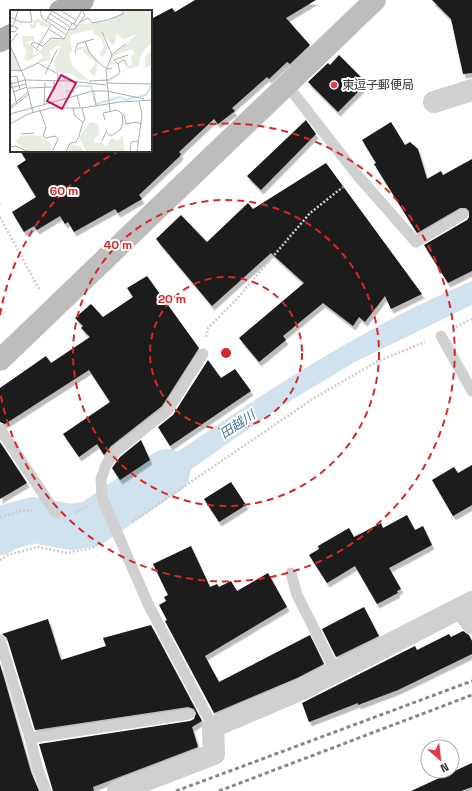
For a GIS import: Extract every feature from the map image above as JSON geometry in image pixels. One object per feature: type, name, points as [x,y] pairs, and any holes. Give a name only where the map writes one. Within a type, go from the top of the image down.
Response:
[{"type":"main road","points":[[62,10],[83,0]]},
{"type":"main road","points":[[0,41],[10,36]]},
{"type":"street","points":[[0,360],[375,0]]},
{"type":"street","points":[[434,102],[472,90]]},
{"type":"street","points":[[118,791],[214,754],[213,727],[302,689],[468,611]]},
{"type":"lane","points":[[287,85],[358,176],[416,242],[463,214]]},
{"type":"lane","points":[[441,336],[472,391]]},
{"type":"lane","points":[[203,354],[166,411],[115,452],[106,465],[101,479],[103,502],[149,606],[213,727]]},
{"type":"lane","points":[[0,429],[56,513]]},
{"type":"lane","points":[[291,573],[296,595],[336,672]]},
{"type":"lane","points":[[0,640],[30,738],[38,770],[46,791]]},
{"type":"lane","points":[[30,738],[189,714]]},
{"type":"path","points":[[203,354],[208,328],[236,300],[310,213],[358,176]]},
{"type":"path","points":[[0,218],[51,310]]},
{"type":"path","points":[[0,560],[8,555],[38,547],[67,553],[92,548],[314,398],[378,361],[441,336],[472,319]]},
{"type":"water","points":[[472,281],[472,305],[355,362],[280,407],[119,520],[111,498],[198,438],[286,380],[331,353],[424,303]]},
{"type":"building","points":[[195,0],[316,0],[286,18],[310,45],[290,64],[287,62],[269,79],[267,77],[232,108],[235,111],[218,124],[214,119],[179,152],[181,154],[179,157],[139,195],[142,199],[118,213],[115,209],[74,232],[68,222],[65,224],[60,216],[37,230],[34,226],[24,232],[12,212],[36,197],[17,166],[26,160],[21,152],[152,152],[152,18],[172,8],[175,12]]},
{"type":"building","points":[[432,0],[472,0],[472,73],[463,74],[451,19]]},
{"type":"building","points":[[339,55],[367,83],[338,112],[308,82],[328,63],[330,65]]},
{"type":"building","points":[[306,120],[316,134],[261,190],[247,176]]},
{"type":"building","points":[[391,122],[405,145],[410,142],[418,149],[427,179],[441,171],[443,175],[472,159],[472,271],[448,283],[424,245],[467,220],[469,217],[469,211],[466,208],[460,208],[417,233],[374,164],[376,163],[362,140]]},
{"type":"building","points":[[326,163],[422,294],[391,309],[385,296],[365,322],[359,317],[353,326],[323,303],[283,336],[286,340],[259,362],[239,338],[304,283],[271,253],[212,306],[156,239],[181,215],[207,242],[248,203],[253,209]]},
{"type":"building","points":[[147,276],[199,348],[162,406],[111,446],[104,455],[97,444],[79,457],[63,434],[110,402],[89,370],[5,424],[0,422],[0,388],[46,356],[51,363],[90,337],[81,328],[83,326],[75,318],[91,304],[103,317],[133,297],[127,288]]},
{"type":"building","points":[[208,360],[221,378],[235,369],[251,391],[170,446],[158,427],[173,415]]},
{"type":"building","points":[[141,440],[150,460],[120,480],[112,468],[120,457]]},
{"type":"building","points":[[0,442],[27,483],[0,499]]},
{"type":"building","points":[[472,465],[472,505],[453,516],[432,480],[454,467],[458,473]]},
{"type":"building","points":[[231,482],[246,505],[219,522],[204,499]]},
{"type":"building","points":[[407,515],[415,530],[423,526],[432,545],[389,568],[401,589],[397,591],[398,593],[377,604],[355,566],[327,583],[309,555],[319,549],[318,546],[349,528],[354,537],[381,523],[383,528]]},
{"type":"building","points":[[191,546],[210,587],[217,584],[219,587],[231,581],[237,591],[268,573],[287,607],[205,656],[219,682],[310,635],[324,664],[297,678],[214,713],[165,621],[167,620],[159,605],[166,601],[164,597],[168,595],[153,564]]},
{"type":"building","points":[[364,607],[379,636],[336,657],[322,629]]},
{"type":"building","points":[[48,619],[61,660],[106,646],[103,638],[151,625],[202,721],[192,727],[198,747],[93,787],[94,791],[53,791],[39,744],[190,721],[194,719],[196,713],[194,709],[188,707],[35,730],[7,638],[2,634]]},
{"type":"building","points":[[463,631],[469,635],[472,641],[472,654],[398,690],[358,705],[358,703],[309,722],[302,703],[415,646],[417,650],[449,634],[451,637]]},
{"type":"building","points":[[0,664],[31,772],[39,791],[0,791]]},
{"type":"building","points":[[472,763],[472,787],[461,791],[411,791],[437,779],[460,779],[460,769]]},
{"type":"waterway","name":"田越川","points":[[0,532],[5,528],[33,520],[71,527],[91,524],[167,472]]},
{"type":"railway","points":[[176,791],[472,681]]},
{"type":"railway","points":[[219,791],[472,695]]},
{"type":"place","name":"東逗子郵便局","points":[[334,85]]}]
